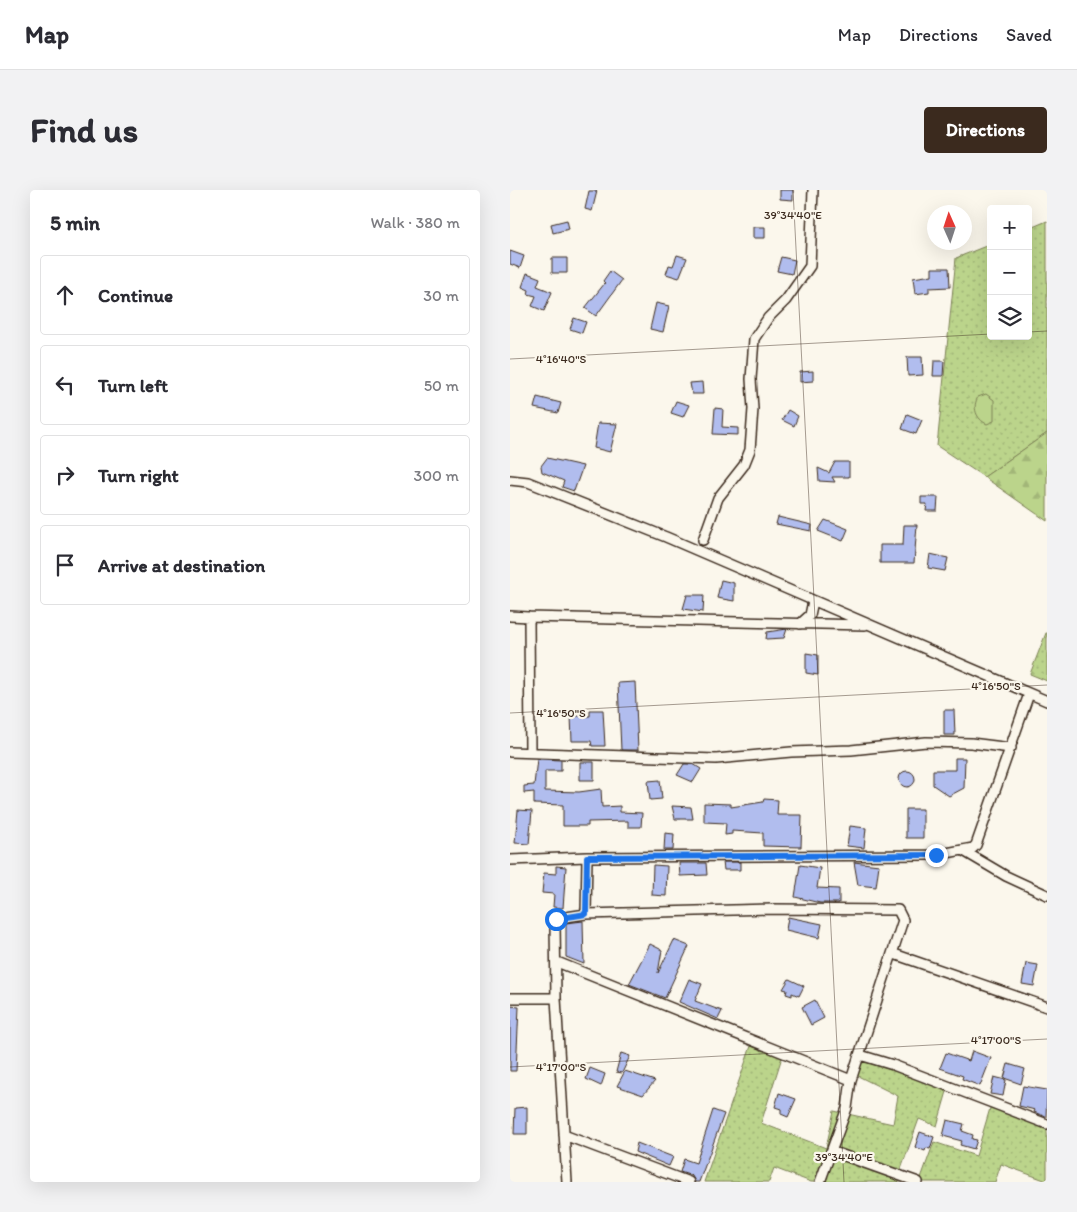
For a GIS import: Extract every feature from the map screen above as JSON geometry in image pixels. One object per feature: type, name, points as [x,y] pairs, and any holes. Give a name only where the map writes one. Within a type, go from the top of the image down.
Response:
[{"type":"street","points":[[693,549],[703,540],[718,498],[744,465],[750,450],[754,409],[751,378],[754,339],[768,318],[786,300],[810,266],[813,190]]},
{"type":"street","points":[[510,480],[528,482],[693,549],[1047,702]]},
{"type":"street","points":[[703,540],[707,556]]},
{"type":"street","points":[[800,624],[810,615],[813,601]]},
{"type":"street","points":[[510,616],[870,625]]},
{"type":"street","points":[[529,616],[530,752]]},
{"type":"street","points":[[510,860],[587,857],[936,855],[962,850],[976,845],[1029,694]]},
{"type":"street","points":[[510,752],[716,759],[791,752],[851,750],[926,742],[971,743],[1011,748]]},
{"type":"street","points":[[962,850],[1006,876],[1047,894]]},
{"type":"street","points":[[586,914],[587,857]]},
{"type":"street","points":[[567,1182],[556,998],[556,919],[586,914],[773,909],[898,910],[903,920],[894,954],[851,1080],[847,1108],[820,1182]]},
{"type":"street","points":[[894,954],[1047,1007]]},
{"type":"street","points":[[557,962],[851,1080]]},
{"type":"street","points":[[510,998],[556,998]]},
{"type":"street","points":[[860,1055],[893,1065],[1047,1124]]},
{"type":"street","points":[[564,1135],[689,1182]]},
{"type":"street","points":[[831,1151],[918,1182]]},
{"type":"green space","points":[[1047,221],[1047,433],[984,477],[937,446],[956,258],[987,246],[987,340],[1032,340],[1032,227]]},
{"type":"green space","points":[[986,394],[994,400],[994,421],[987,424],[980,419],[975,409],[978,397]]},
{"type":"green space","points":[[1047,433],[1047,521],[984,477]]},
{"type":"green space","points":[[1047,633],[1047,681],[1030,674]]},
{"type":"green space","points":[[751,1046],[782,1057],[761,1123],[826,1148],[834,1111],[893,1124],[898,1096],[856,1075],[863,1061],[948,1088],[937,1126],[919,1119],[900,1172],[921,1178],[934,1142],[976,1156],[991,1105],[1047,1126],[1047,1181],[1001,1164],[995,1182],[811,1182],[774,1168],[769,1182],[704,1182]]},
{"type":"building","points":[[780,190],[793,190],[793,200],[780,199]]},
{"type":"building","points":[[589,191],[597,191],[592,211],[585,209]]},
{"type":"building","points":[[567,220],[569,229],[553,233],[551,224]]},
{"type":"building","points":[[753,227],[765,227],[765,238],[753,238]]},
{"type":"building","points":[[510,251],[524,256],[520,268],[510,264]]},
{"type":"building","points":[[677,255],[687,258],[679,278],[666,274],[669,265],[673,266]]},
{"type":"building","points":[[781,257],[795,260],[792,274],[777,271]]},
{"type":"building","points":[[552,258],[567,258],[567,273],[552,273]]},
{"type":"building","points":[[932,268],[949,268],[950,287],[929,288],[929,292],[915,294],[913,278],[932,275]]},
{"type":"building","points":[[610,271],[622,280],[596,316],[585,308],[605,283],[603,281]]},
{"type":"building","points":[[527,273],[540,278],[537,286],[552,292],[544,311],[532,306],[536,296],[528,294],[529,290],[522,287]]},
{"type":"building","points":[[656,303],[669,306],[663,332],[650,329]]},
{"type":"building","points":[[574,318],[586,322],[582,333],[570,329]]},
{"type":"building","points":[[907,357],[922,357],[923,375],[908,376]]},
{"type":"building","points":[[934,361],[944,361],[943,376],[933,376]]},
{"type":"building","points":[[813,371],[813,381],[800,382],[800,372]]},
{"type":"building","points":[[702,382],[703,394],[692,394],[690,383]]},
{"type":"building","points":[[537,397],[561,403],[558,413],[534,408]]},
{"type":"building","points":[[676,401],[689,405],[683,417],[671,413]]},
{"type":"building","points":[[715,408],[723,409],[722,427],[738,428],[738,435],[713,434]]},
{"type":"building","points":[[788,410],[798,416],[794,426],[782,420]]},
{"type":"building","points":[[907,414],[922,420],[916,434],[902,429]]},
{"type":"building","points":[[598,423],[617,424],[610,452],[594,448]]},
{"type":"building","points":[[547,458],[583,466],[574,491],[562,487],[564,481],[542,472],[541,466]]},
{"type":"building","points":[[835,462],[849,462],[849,477],[832,477],[835,482],[819,481],[818,468],[829,473]]},
{"type":"building","points":[[921,497],[938,497],[937,511],[926,511],[927,504],[921,504]]},
{"type":"building","points":[[778,517],[812,525],[811,531],[776,524]]},
{"type":"building","points":[[825,520],[848,529],[843,541],[818,531]]},
{"type":"building","points":[[904,525],[917,525],[914,563],[880,563],[880,545],[903,545]]},
{"type":"building","points":[[930,554],[948,558],[945,571],[928,568]]},
{"type":"building","points":[[721,580],[734,583],[734,601],[717,598]]},
{"type":"building","points":[[687,595],[704,595],[703,612],[683,609]]},
{"type":"building","points":[[787,629],[784,638],[766,639],[767,632]]},
{"type":"building","points":[[806,653],[818,655],[818,675],[806,673]]},
{"type":"building","points":[[635,682],[638,750],[621,750],[618,683]]},
{"type":"building","points":[[590,710],[603,710],[605,746],[592,746],[591,741],[572,741],[571,716],[590,716]]},
{"type":"building","points":[[944,710],[954,710],[955,735],[944,735]]},
{"type":"building","points":[[955,758],[965,758],[964,788],[949,796],[933,785],[933,770],[955,770]]},
{"type":"building","points":[[537,759],[561,760],[561,771],[545,771],[545,791],[579,792],[601,789],[602,807],[620,806],[620,812],[642,813],[641,827],[628,827],[628,821],[588,822],[588,826],[563,826],[563,805],[534,804],[534,792],[524,793],[524,786],[534,785]]},
{"type":"building","points":[[580,762],[594,762],[594,780],[580,780]]},
{"type":"building","points":[[684,764],[693,764],[701,769],[693,782],[677,775]]},
{"type":"building","points":[[907,771],[915,779],[907,787],[899,779]]},
{"type":"building","points":[[660,780],[662,799],[650,800],[648,781]]},
{"type":"building","points":[[764,799],[778,800],[777,815],[802,815],[801,847],[763,846],[763,833],[732,831],[732,834],[725,835],[726,823],[704,822],[704,803],[731,804],[731,807],[763,802]]},
{"type":"building","points":[[672,806],[691,807],[693,819],[675,819]]},
{"type":"building","points":[[906,809],[923,809],[923,838],[906,838]]},
{"type":"building","points":[[518,810],[532,811],[529,844],[515,843]]},
{"type":"building","points":[[850,826],[866,828],[864,848],[847,846]]},
{"type":"building","points":[[665,833],[674,834],[673,850],[664,850]]},
{"type":"building","points":[[723,862],[740,862],[740,870],[724,870]]},
{"type":"building","points":[[854,862],[879,865],[876,887],[858,885]]},
{"type":"building","points":[[679,863],[706,863],[707,875],[680,876]]},
{"type":"building","points":[[653,865],[667,866],[666,896],[652,895]]},
{"type":"building","points":[[800,865],[820,868],[817,888],[839,889],[839,903],[820,903],[795,897]]},
{"type":"building","points":[[556,866],[566,867],[563,908],[553,907],[554,894],[542,893],[544,873],[556,874]]},
{"type":"building","points":[[788,917],[822,924],[819,938],[786,930]]},
{"type":"building","points":[[583,921],[584,964],[566,957],[566,923]]},
{"type":"building","points":[[674,940],[689,946],[665,998],[629,984],[650,944],[662,950],[658,973]]},
{"type":"building","points":[[1026,963],[1038,965],[1034,986],[1022,984]]},
{"type":"building","points":[[689,979],[702,984],[695,1001],[722,1011],[718,1019],[679,1002]]},
{"type":"building","points":[[789,979],[804,986],[799,996],[792,993],[792,996],[786,994],[787,990],[783,989]]},
{"type":"building","points":[[815,1000],[824,1018],[811,1025],[802,1007]]},
{"type":"building","points":[[510,1006],[519,1007],[516,1071],[510,1071]]},
{"type":"building","points":[[972,1051],[991,1058],[980,1086],[962,1079],[963,1076],[940,1068],[946,1053],[969,1061]]},
{"type":"building","points":[[621,1053],[630,1056],[622,1073],[616,1072]]},
{"type":"building","points":[[1008,1064],[1025,1069],[1021,1084],[1004,1078]]},
{"type":"building","points":[[590,1068],[605,1074],[601,1086],[586,1079]]},
{"type":"building","points":[[625,1071],[655,1081],[643,1095],[617,1086]]},
{"type":"building","points":[[994,1077],[1006,1080],[1003,1096],[990,1094]]},
{"type":"building","points":[[1023,1086],[1047,1090],[1046,1117],[1034,1112],[1035,1110],[1019,1106]]},
{"type":"building","points":[[779,1093],[796,1099],[788,1117],[781,1114],[781,1109],[775,1107]]},
{"type":"building","points":[[527,1107],[527,1134],[514,1134],[515,1108]]},
{"type":"building","points":[[713,1110],[724,1114],[699,1182],[695,1182],[692,1176],[680,1172],[684,1159],[696,1163]]},
{"type":"building","points":[[947,1120],[964,1124],[962,1131],[973,1135],[972,1139],[977,1140],[974,1149],[960,1145],[962,1141],[943,1136]]},
{"type":"building","points":[[920,1132],[934,1137],[930,1149],[926,1148],[925,1151],[915,1147]]},
{"type":"building","points":[[637,1143],[673,1157],[669,1166],[635,1152]]},
{"type":"route","points":[[556,919],[586,914],[587,857],[936,855]]}]
